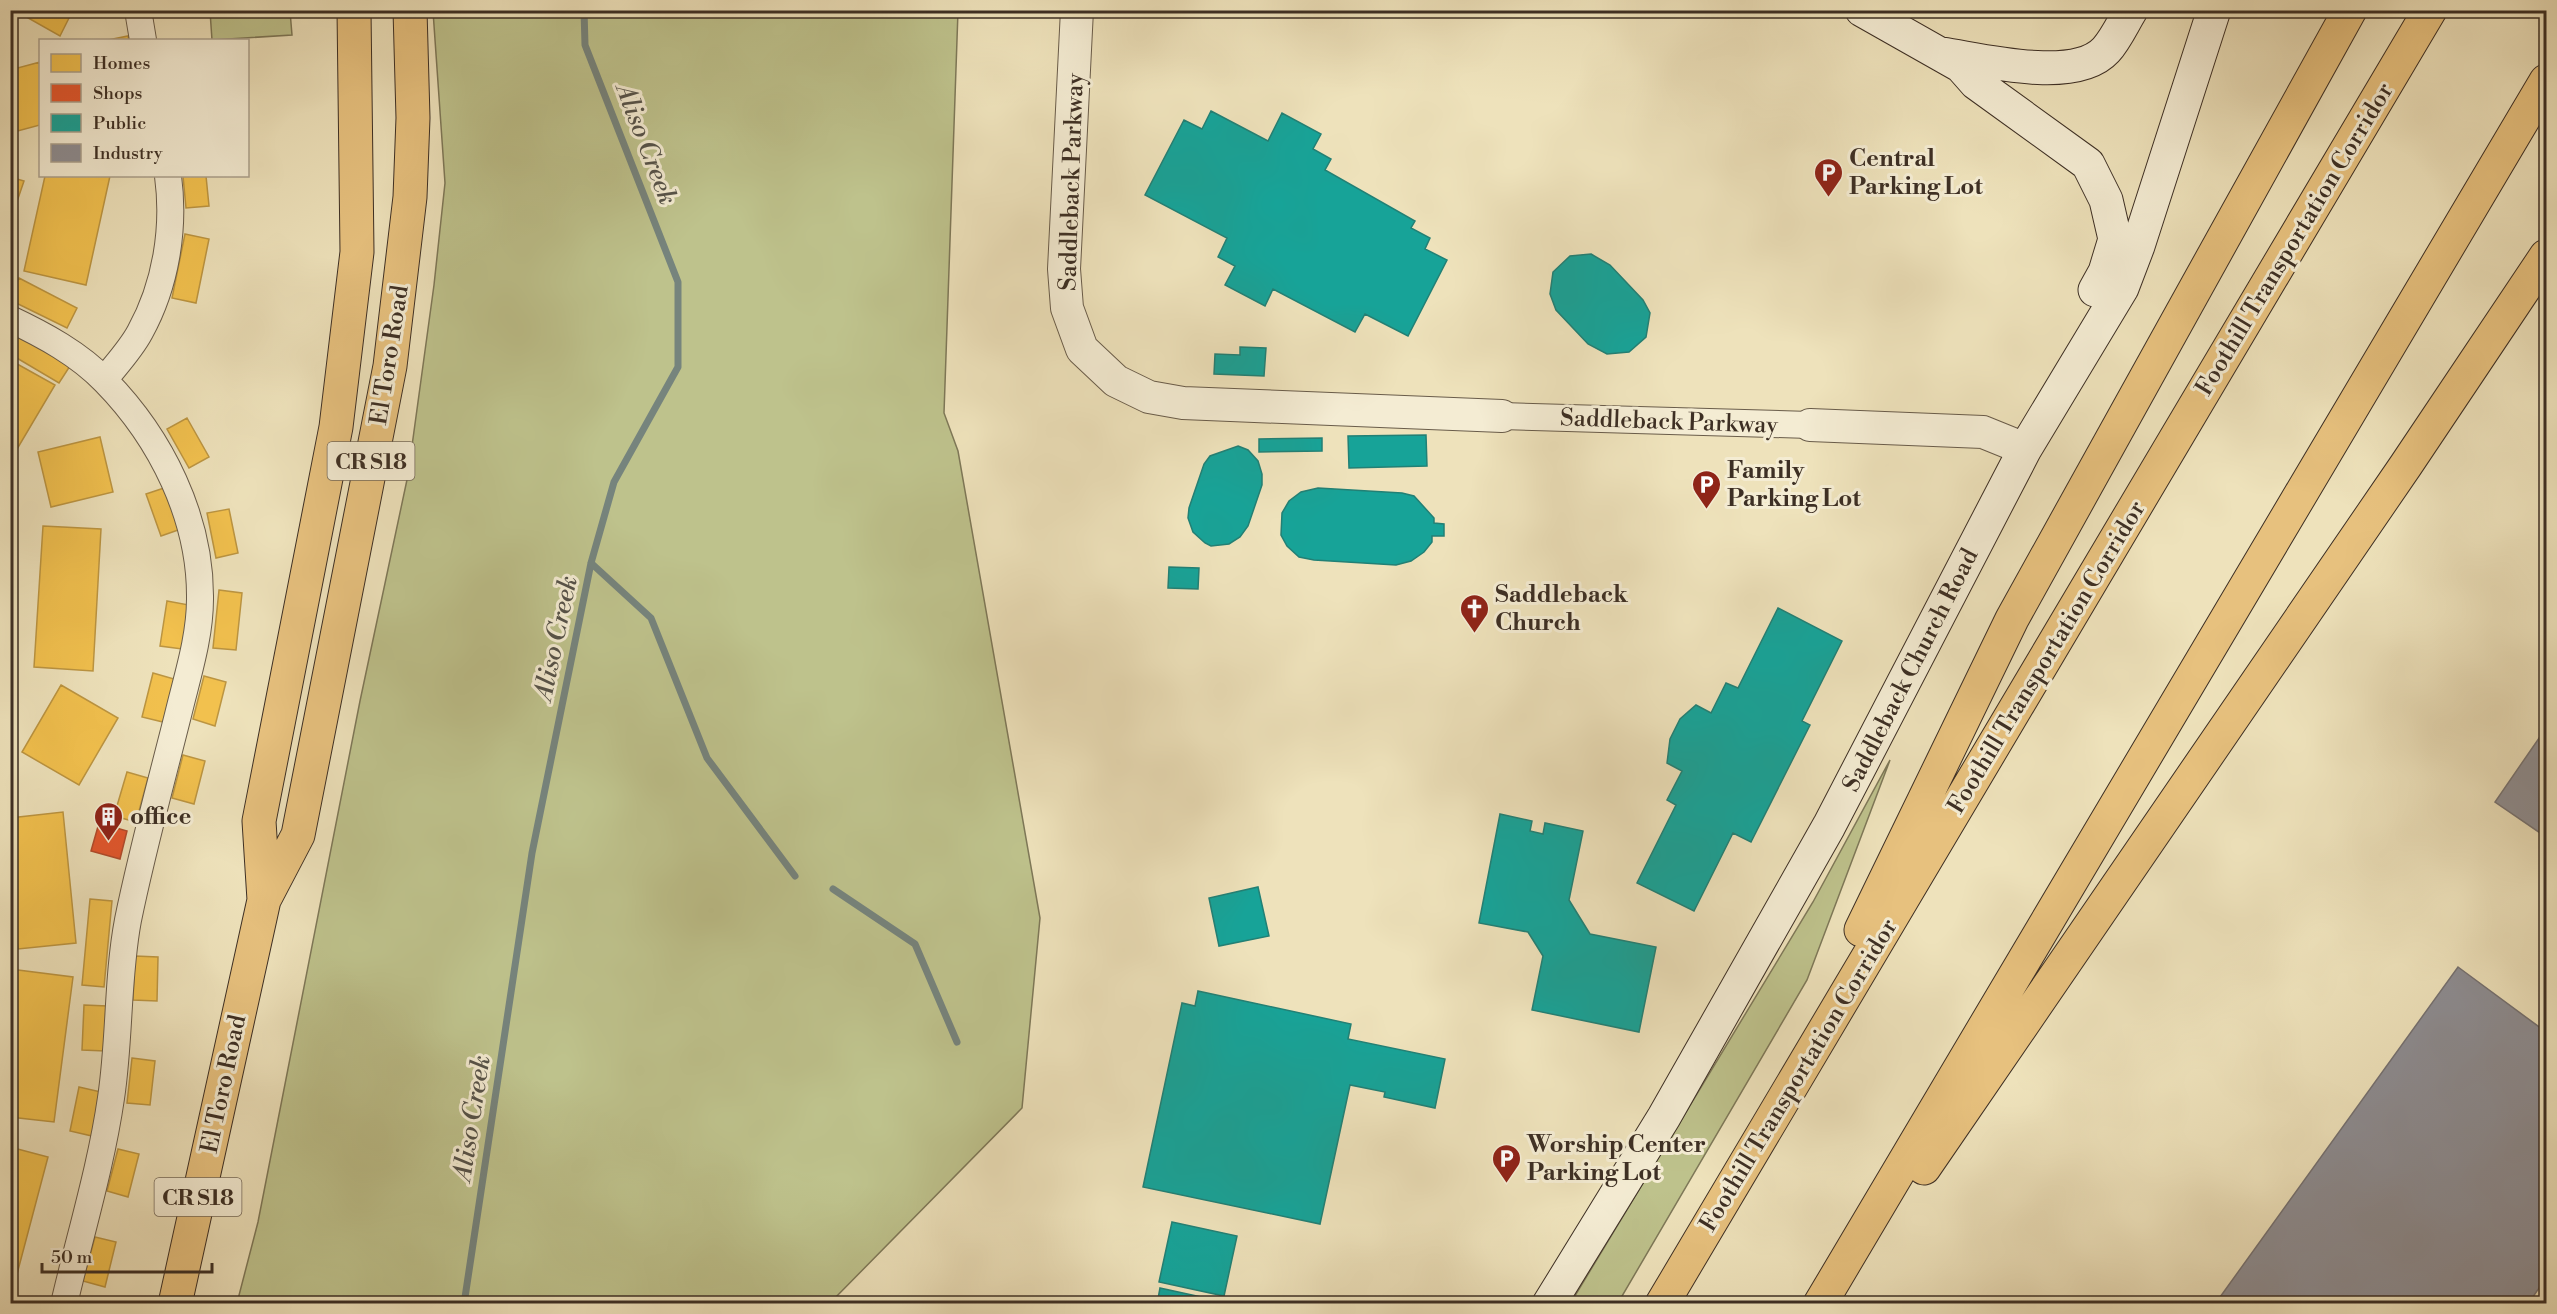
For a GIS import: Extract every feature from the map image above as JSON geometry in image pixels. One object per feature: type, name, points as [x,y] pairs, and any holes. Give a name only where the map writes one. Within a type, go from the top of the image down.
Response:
[{"type":"main road","name":"El Toro Road","points":[[264,900],[259,821],[336,427],[357,252],[354,10]]},
{"type":"main road","name":"El Toro Road","points":[[175,1304],[264,900],[298,835],[390,366],[410,197],[413,118],[410,10]]},
{"type":"main road","points":[[1862,10],[1961,66],[1976,83],[2088,164],[2106,200],[2115,239],[2105,272],[2034,397],[2025,449]]},
{"type":"main road","points":[[1938,53],[2042,68],[2085,64],[2105,51],[2131,10]]},
{"type":"main road","name":"Saddleback Church Road","points":[[1550,1304],[1664,1117],[1830,826],[2025,449],[2122,288],[2138,246],[2214,10]]},
{"type":"main road","points":[[1760,1138],[2012,619],[2350,10]]},
{"type":"main road","name":"Foothill Transportation Corridor","points":[[1662,1304],[2430,10]]},
{"type":"main road","points":[[1820,1304],[2547,81]]},
{"type":"main road","points":[[1832,1304],[2547,256]]},
{"type":"street","points":[[138,10],[143,39]]},
{"type":"street","name":"Saddleback Parkway","points":[[1077,10],[1064,269],[1067,308],[1083,349],[1116,381],[1149,397],[1183,403],[1983,432],[2025,449]]},
{"type":"street","points":[[104,380],[140,333],[160,286],[169,240],[168,177]]},
{"type":"street","points":[[10,319],[39,333],[72,354],[104,380],[152,440],[180,493],[195,548],[200,598],[194,650],[127,924],[111,1097],[64,1304]]},
{"type":"green space","points":[[210,11],[290,11],[292,35],[212,39]]},
{"type":"green space","points":[[433,11],[958,11],[944,413],[958,451],[1040,918],[1022,1108],[830,1303],[237,1303],[258,1222],[360,701],[408,475],[434,285],[445,183]]},
{"type":"green space","points":[[1890,760],[1807,980],[1618,1303],[1570,1304],[1813,902]]},
{"type":"building: Homes","points":[[14,10],[73,10],[60,36]]},
{"type":"building: Homes","points":[[128,36],[129,39],[113,39]]},
{"type":"building: Homes","points":[[39,62],[39,125],[10,133],[10,70]]},
{"type":"building: Homes","points":[[10,177],[24,181],[10,222]]},
{"type":"building: Homes","points":[[45,177],[110,177],[86,285],[24,271]]},
{"type":"building: Homes","points":[[183,177],[206,177],[209,206],[186,208]]},
{"type":"building: Homes","points":[[185,234],[209,239],[196,303],[172,298]]},
{"type":"building: Homes","points":[[19,278],[77,308],[67,328],[10,300],[10,295]]},
{"type":"building: Homes","points":[[14,332],[70,366],[59,383],[10,354],[10,338]]},
{"type":"building: Homes","points":[[10,360],[55,385],[10,461]]},
{"type":"building: Homes","points":[[187,418],[209,457],[189,468],[167,429]]},
{"type":"building: Homes","points":[[100,437],[113,492],[51,507],[38,452]]},
{"type":"building: Homes","points":[[167,487],[181,529],[161,536],[146,494]]},
{"type":"building: Homes","points":[[229,509],[238,553],[216,558],[207,513]]},
{"type":"building: Homes","points":[[43,526],[101,529],[93,671],[34,667]]},
{"type":"building: Homes","points":[[219,590],[242,593],[236,650],[213,648]]},
{"type":"building: Homes","points":[[167,601],[189,605],[182,649],[160,646]]},
{"type":"building: Homes","points":[[153,673],[174,679],[163,722],[142,717]]},
{"type":"building: Homes","points":[[204,676],[226,682],[215,726],[193,719]]},
{"type":"building: Homes","points":[[61,685],[118,718],[79,785],[22,752]]},
{"type":"building: Homes","points":[[183,755],[205,761],[194,804],[172,798]]},
{"type":"building: Homes","points":[[127,772],[148,778],[136,822],[114,816]]},
{"type":"building: Homes","points":[[63,812],[76,943],[18,949],[10,883],[10,818]]},
{"type":"building: Homes","points":[[90,899],[112,901],[104,987],[82,985]]},
{"type":"building: Homes","points":[[135,956],[158,957],[157,1001],[133,1000]]},
{"type":"building: Homes","points":[[10,969],[73,977],[54,1122],[10,1117]]},
{"type":"building: Homes","points":[[84,1005],[107,1006],[105,1051],[82,1050]]},
{"type":"building: Homes","points":[[132,1058],[155,1061],[150,1105],[127,1103]]},
{"type":"building: Homes","points":[[79,1087],[101,1092],[92,1136],[70,1131]]},
{"type":"building: Homes","points":[[10,1147],[48,1157],[12,1293],[10,1292]]},
{"type":"building: Homes","points":[[118,1149],[139,1154],[128,1197],[107,1191]]},
{"type":"building: Homes","points":[[95,1237],[116,1242],[105,1287],[83,1281]]},
{"type":"building: Shops","name":"office","points":[[99,823],[127,831],[120,859],[91,851]]},
{"type":"building: Public","points":[[1211,111],[1268,141],[1282,113],[1321,134],[1313,149],[1331,159],[1325,170],[1415,221],[1411,228],[1430,238],[1425,249],[1447,260],[1408,336],[1365,314],[1355,332],[1273,289],[1265,306],[1225,285],[1235,266],[1218,257],[1227,238],[1145,195],[1184,120],[1202,129]]},
{"type":"building: Public","points":[[1591,254],[1610,265],[1643,300],[1650,313],[1646,337],[1629,352],[1607,354],[1588,344],[1556,310],[1550,294],[1553,272],[1570,256]]},
{"type":"building: Public","points":[[1240,347],[1266,348],[1264,376],[1214,374],[1215,354],[1240,355]]},
{"type":"building: Public","points":[[1426,435],[1427,466],[1349,468],[1348,436]]},
{"type":"building: Public","points":[[1322,438],[1322,451],[1259,452],[1259,439]]},
{"type":"building: Public","points":[[1238,446],[1248,450],[1258,461],[1262,474],[1262,485],[1248,526],[1240,537],[1229,544],[1211,546],[1193,532],[1188,518],[1189,508],[1204,464],[1210,456]]},
{"type":"building: Public","points":[[1318,488],[1402,493],[1414,496],[1434,518],[1434,523],[1444,524],[1444,536],[1432,536],[1432,542],[1424,552],[1411,561],[1396,565],[1299,557],[1287,546],[1281,535],[1282,513],[1289,501],[1301,492]]},
{"type":"building: Public","points":[[1169,567],[1199,568],[1198,589],[1168,588]]},
{"type":"building: Public","points":[[1778,608],[1842,641],[1802,721],[1810,725],[1751,842],[1733,833],[1694,911],[1637,883],[1676,805],[1667,800],[1682,771],[1667,763],[1670,739],[1680,719],[1696,705],[1711,713],[1726,683],[1738,688]]},
{"type":"building: Public","points":[[1500,814],[1532,821],[1530,831],[1543,834],[1545,823],[1583,831],[1569,900],[1590,934],[1656,947],[1639,1032],[1532,1010],[1543,956],[1528,932],[1479,923]]},
{"type":"building: Public","points":[[1258,887],[1269,936],[1219,946],[1209,898]]},
{"type":"building: Public","points":[[1198,991],[1351,1024],[1348,1039],[1445,1059],[1435,1108],[1384,1097],[1385,1092],[1350,1085],[1320,1224],[1143,1187],[1182,1003],[1195,1006]]},
{"type":"building: Public","points":[[1172,1222],[1237,1236],[1224,1296],[1159,1282]]},
{"type":"building: Public","points":[[1160,1288],[1220,1301],[1220,1304],[1157,1304]]},
{"type":"building: Industry","points":[[2546,728],[2546,837],[2495,802]]},
{"type":"building: Industry","points":[[2458,967],[2546,1032],[2546,1278],[2528,1304],[2215,1304]]},
{"type":"waterway","name":"Aliso Creek","points":[[464,1304],[532,853],[591,563],[614,482],[678,367],[678,282],[585,45],[584,10]]},
{"type":"waterway","points":[[591,563],[651,618],[707,758],[795,876]]},
{"type":"waterway","points":[[833,889],[915,944],[957,1042]]},
{"type":"place","name":"Central Parking Lot","points":[[1828,198]]},
{"type":"place","name":"Family Parking Lot","points":[[1706,510]]},
{"type":"place","name":"Saddleback Church","points":[[1474,634]]},
{"type":"place","name":"office","points":[[109,842]]},
{"type":"place","name":"Worship Center Parking Lot","points":[[1506,1184]]}]
